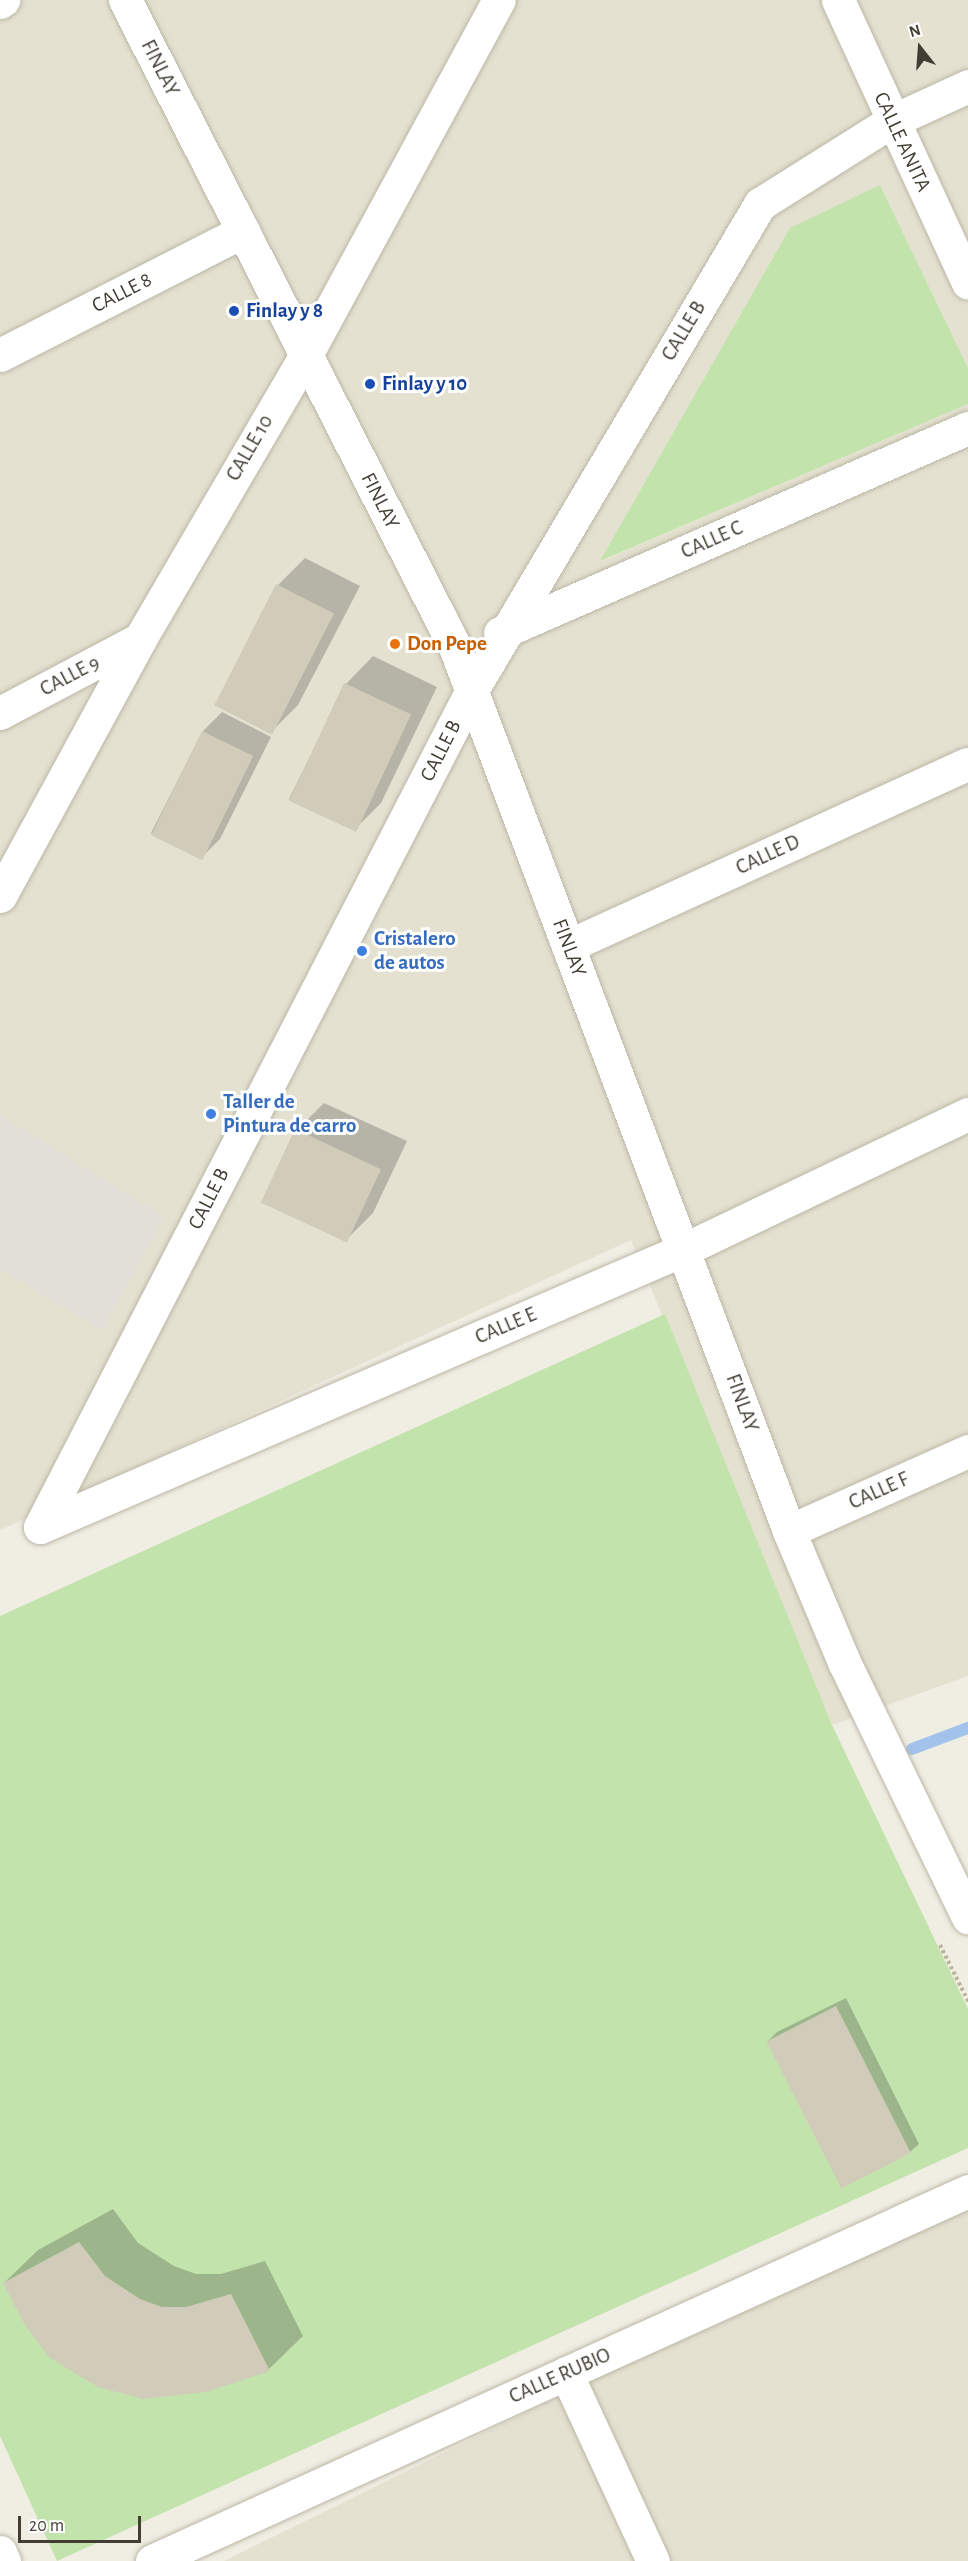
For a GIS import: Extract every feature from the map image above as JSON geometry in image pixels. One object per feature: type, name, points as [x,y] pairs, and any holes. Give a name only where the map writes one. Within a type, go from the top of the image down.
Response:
[{"type":"street","name":"FINLAY","points":[[125,0],[455,647],[685,1249],[789,1531],[844,1662],[968,1917]]},
{"type":"street","name":"CALLE 10","points":[[0,896],[140,639],[306,355],[499,0]]},
{"type":"street","name":"CALLE ANITA","points":[[837,0],[968,283]]},
{"type":"street","name":"CALLE B","points":[[40,1527],[472,690],[760,204],[892,121],[968,86]]},
{"type":"street","name":"CALLE 8","points":[[0,355],[243,231]]},
{"type":"street","name":"CALLE C","points":[[455,647],[506,631],[968,428]]},
{"type":"street","name":"CALLE 9","points":[[0,713],[140,639]]},
{"type":"street","name":"CALLE D","points":[[568,946],[968,764]]},
{"type":"street","name":"CALLE E","points":[[40,1527],[685,1249],[968,1114]]},
{"type":"street","name":"CALLE F","points":[[789,1531],[968,1450]]},
{"type":"street","name":"CALLE RUBIO","points":[[152,2561],[968,2191]]},
{"type":"street","points":[[566,2373],[653,2561]]},
{"type":"street","points":[[0,2552],[4,2561]]},
{"type":"path","points":[[937,1938],[968,2001]]},
{"type":"shaded area","points":[[0,0],[968,0],[968,368],[880,185],[601,561],[968,404],[968,1676],[832,1725],[631,1240],[0,1530]]},
{"type":"shaded area","points":[[0,1115],[164,1217],[102,1330],[0,1269]]},
{"type":"shaded area","points":[[968,2194],[968,2561],[224,2561]]},
{"type":"green space","points":[[880,185],[968,368],[968,404],[600,561],[790,228]]},
{"type":"green space","points":[[665,1314],[832,1725],[968,2009],[968,2148],[57,2561],[0,2436],[0,1616]]},
{"type":"building","points":[[276,584],[334,614],[272,735],[214,705]]},
{"type":"building","points":[[344,683],[411,714],[356,832],[289,801]]},
{"type":"building","points":[[202,731],[253,756],[202,860],[151,835]]},
{"type":"building","points":[[295,1129],[381,1169],[347,1243],[261,1202]]},
{"type":"building","points":[[836,2006],[911,2153],[841,2188],[767,2041]]},
{"type":"building","points":[[79,2242],[105,2276],[140,2299],[162,2307],[186,2307],[231,2294],[270,2371],[206,2392],[143,2399],[98,2387],[50,2358],[25,2325],[3,2283]]},
{"type":"waterway","points":[[912,1749],[968,1728]]},
{"type":"place","name":"Finlay y 8","points":[[234,311]]},
{"type":"place","name":"Finlay y 10","points":[[370,384]]},
{"type":"place","name":"Don Pepe","points":[[395,644]]},
{"type":"place","name":"Cristalero de autos","points":[[362,951]]},
{"type":"place","name":"Taller de Pintura de carro","points":[[211,1114]]}]
